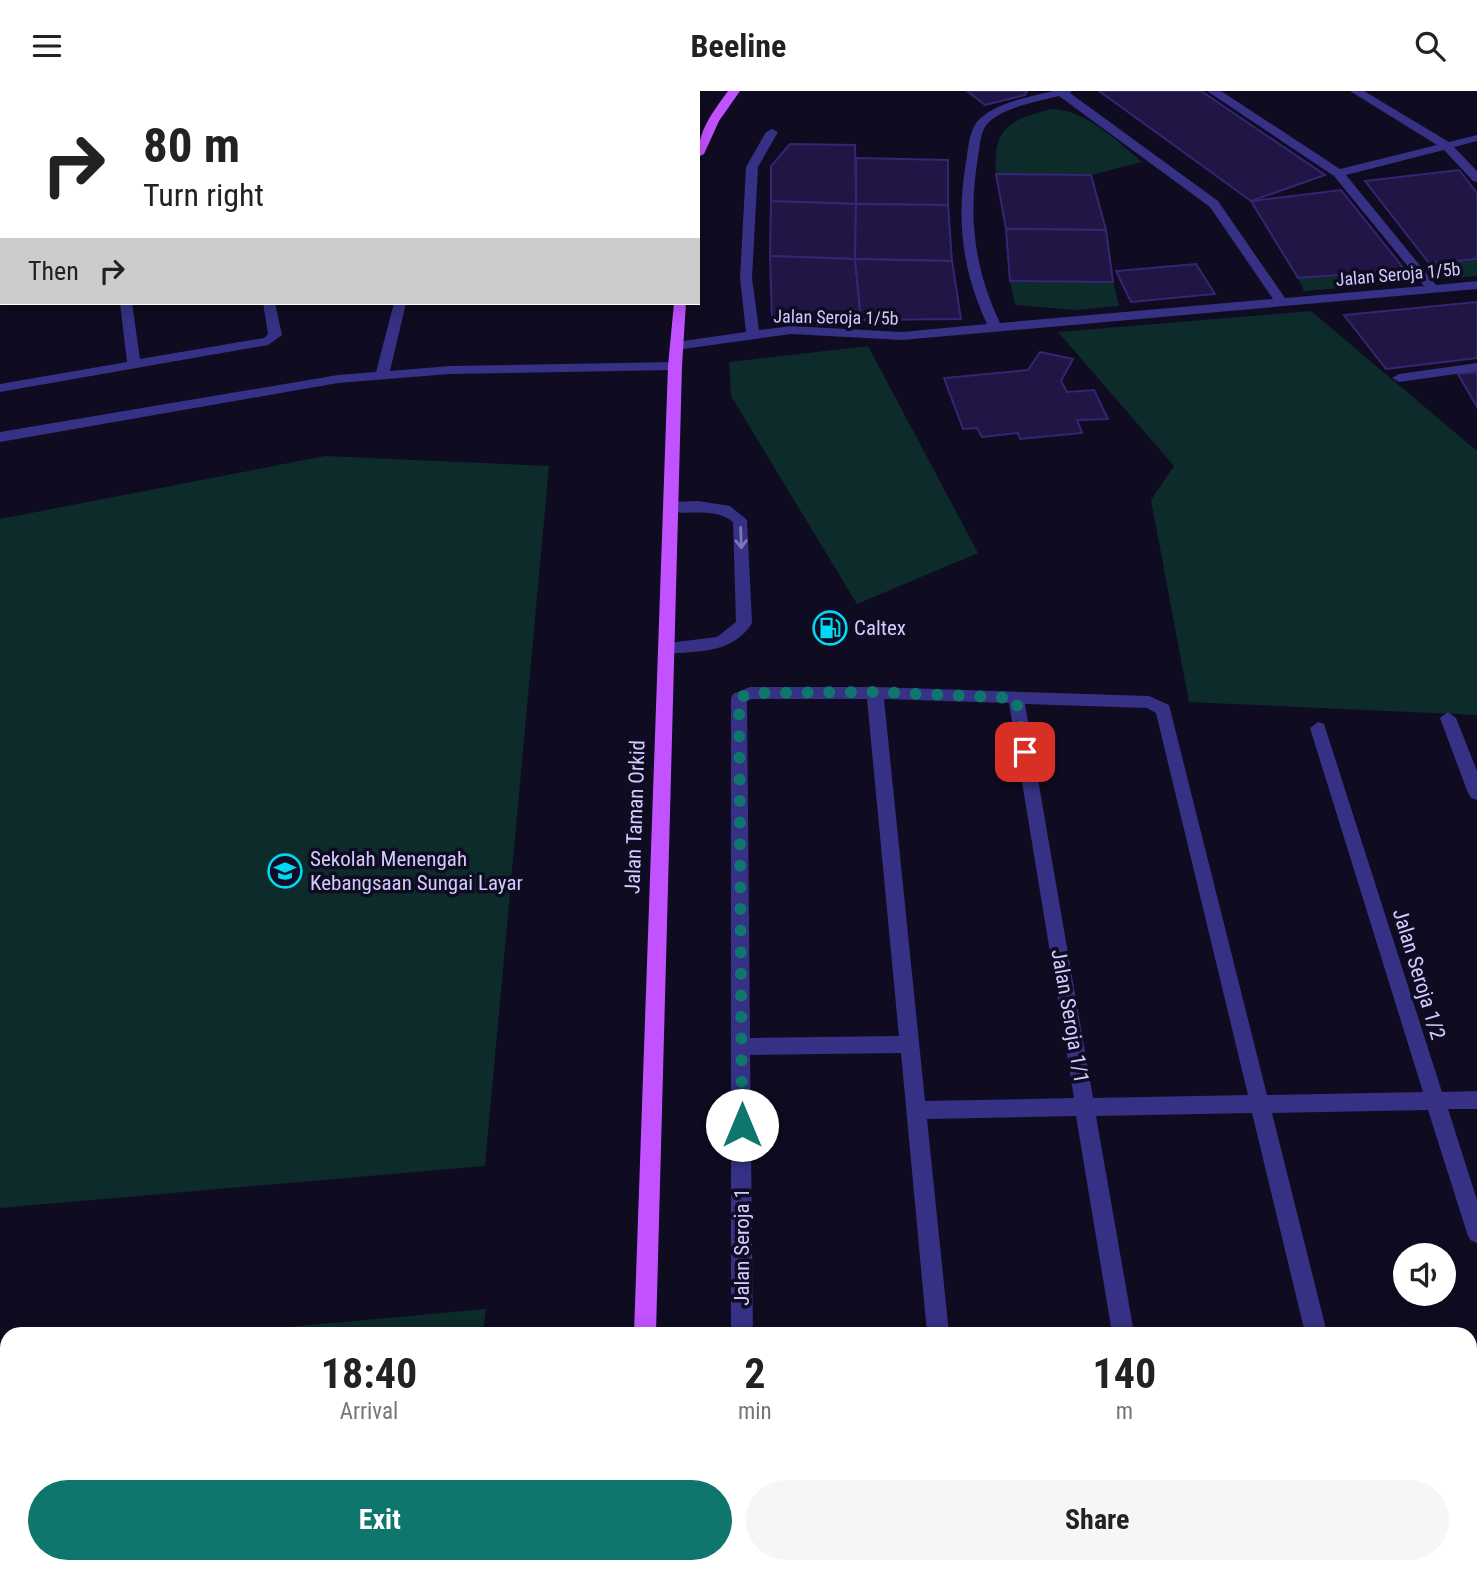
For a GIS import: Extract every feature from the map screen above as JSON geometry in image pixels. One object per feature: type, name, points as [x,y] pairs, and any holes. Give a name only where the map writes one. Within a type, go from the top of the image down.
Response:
[{"type":"main road","points":[[700,150],[713,121],[734,91]]},
{"type":"main road","name":"Jalan Taman Orkid","points":[[645,1327],[674,366],[680,305]]},
{"type":"street","points":[[1213,91],[1338,173],[1433,289]]},
{"type":"street","points":[[1356,91],[1446,145],[1477,179]]},
{"type":"street","points":[[995,327],[975,284],[966,228],[965,198],[977,135],[984,121],[995,114],[1062,92],[1214,204],[1281,302]]},
{"type":"street","points":[[753,334],[746,278],[752,167],[772,132]]},
{"type":"street","points":[[1338,173],[1477,138]]},
{"type":"street","name":"Jalan Seroja 1/5b","points":[[676,346],[791,330],[891,336],[1477,285]]},
{"type":"street","points":[[126,305],[134,365]]},
{"type":"street","points":[[0,388],[268,341],[275,335],[269,305]]},
{"type":"street","points":[[382,375],[400,305]]},
{"type":"street","points":[[0,437],[272,390],[382,375],[550,366],[674,366]]},
{"type":"street","points":[[1399,378],[1477,367]]},
{"type":"street","points":[[666,648],[726,642],[738,635],[744,623],[740,520],[732,511],[716,507],[670,507]]},
{"type":"street","points":[[936,1327],[875,692],[1149,702],[1163,709],[1315,1327]]},
{"type":"street","name":"Jalan Seroja 1","points":[[743,1327],[739,698],[750,693],[875,692]]},
{"type":"street","name":"Jalan Seroja 1/1","points":[[1016,698],[1122,1327]]},
{"type":"street","points":[[1448,718],[1477,793]]},
{"type":"street","name":"Jalan Seroja 1/2","points":[[1318,728],[1477,1233]]},
{"type":"street","points":[[742,1047],[909,1044]]},
{"type":"street","points":[[916,1110],[1477,1100]]},
{"type":"green space","points":[[1052,109],[1064,110],[1089,120],[1142,162],[1091,175],[996,174],[997,146],[1007,128],[1025,117]]},
{"type":"green space","points":[[1477,259],[1477,276],[1451,278],[1429,263]]},
{"type":"green space","points":[[1405,270],[1411,282],[1304,291],[1298,278]]},
{"type":"green space","points":[[1010,281],[1113,282],[1119,306],[1074,310],[1015,305]]},
{"type":"green space","points":[[1311,311],[1477,451],[1477,715],[1189,702],[1151,500],[1174,466],[1058,332]]},
{"type":"green space","points":[[868,346],[978,553],[857,604],[731,396],[729,362]]},
{"type":"green space","name":"Sekolah Menengah Kebangsaan Sungai Layar","points":[[325,456],[549,466],[485,1166],[0,1208],[0,519]]},
{"type":"green space","points":[[486,1309],[484,1327],[288,1327]]},
{"type":"building","points":[[967,91],[1027,91],[1025,95],[985,105]]},
{"type":"building","points":[[1099,91],[1201,91],[1325,175],[1251,201]]},
{"type":"building","points":[[790,144],[855,145],[856,204],[771,201],[771,166]]},
{"type":"building","points":[[856,158],[948,160],[948,205],[856,204]]},
{"type":"building","points":[[1459,170],[1477,193],[1477,259],[1429,263],[1365,181]]},
{"type":"building","points":[[996,174],[1091,175],[1106,230],[1006,229]]},
{"type":"building","points":[[1341,190],[1405,270],[1298,278],[1251,201]]},
{"type":"building","points":[[771,201],[856,204],[855,259],[770,256]]},
{"type":"building","points":[[856,204],[948,205],[952,261],[855,259]]},
{"type":"building","points":[[1006,229],[1106,230],[1113,282],[1010,281]]},
{"type":"building","points":[[770,256],[855,259],[861,320],[772,320]]},
{"type":"building","points":[[855,259],[952,261],[961,319],[861,320]]},
{"type":"building","points":[[1196,264],[1215,294],[1131,302],[1116,271]]},
{"type":"building","points":[[1477,302],[1477,358],[1386,369],[1344,315]]},
{"type":"building","points":[[1040,352],[1073,359],[1061,381],[1067,392],[1094,390],[1108,419],[1077,420],[1082,433],[1020,439],[1018,433],[982,437],[977,428],[963,429],[944,378],[1028,370]]},
{"type":"building","points":[[1477,372],[1477,407],[1458,374]]},
{"type":"place","name":"Caltex","points":[[830,628]]},
{"type":"place","name":"Sekolah Menengah Kebangsaan Sungai Layar","points":[[285,871]]},
{"type":"route","points":[[742,1125],[739,698],[750,693],[850,692],[1016,698],[1025,752]]}]
